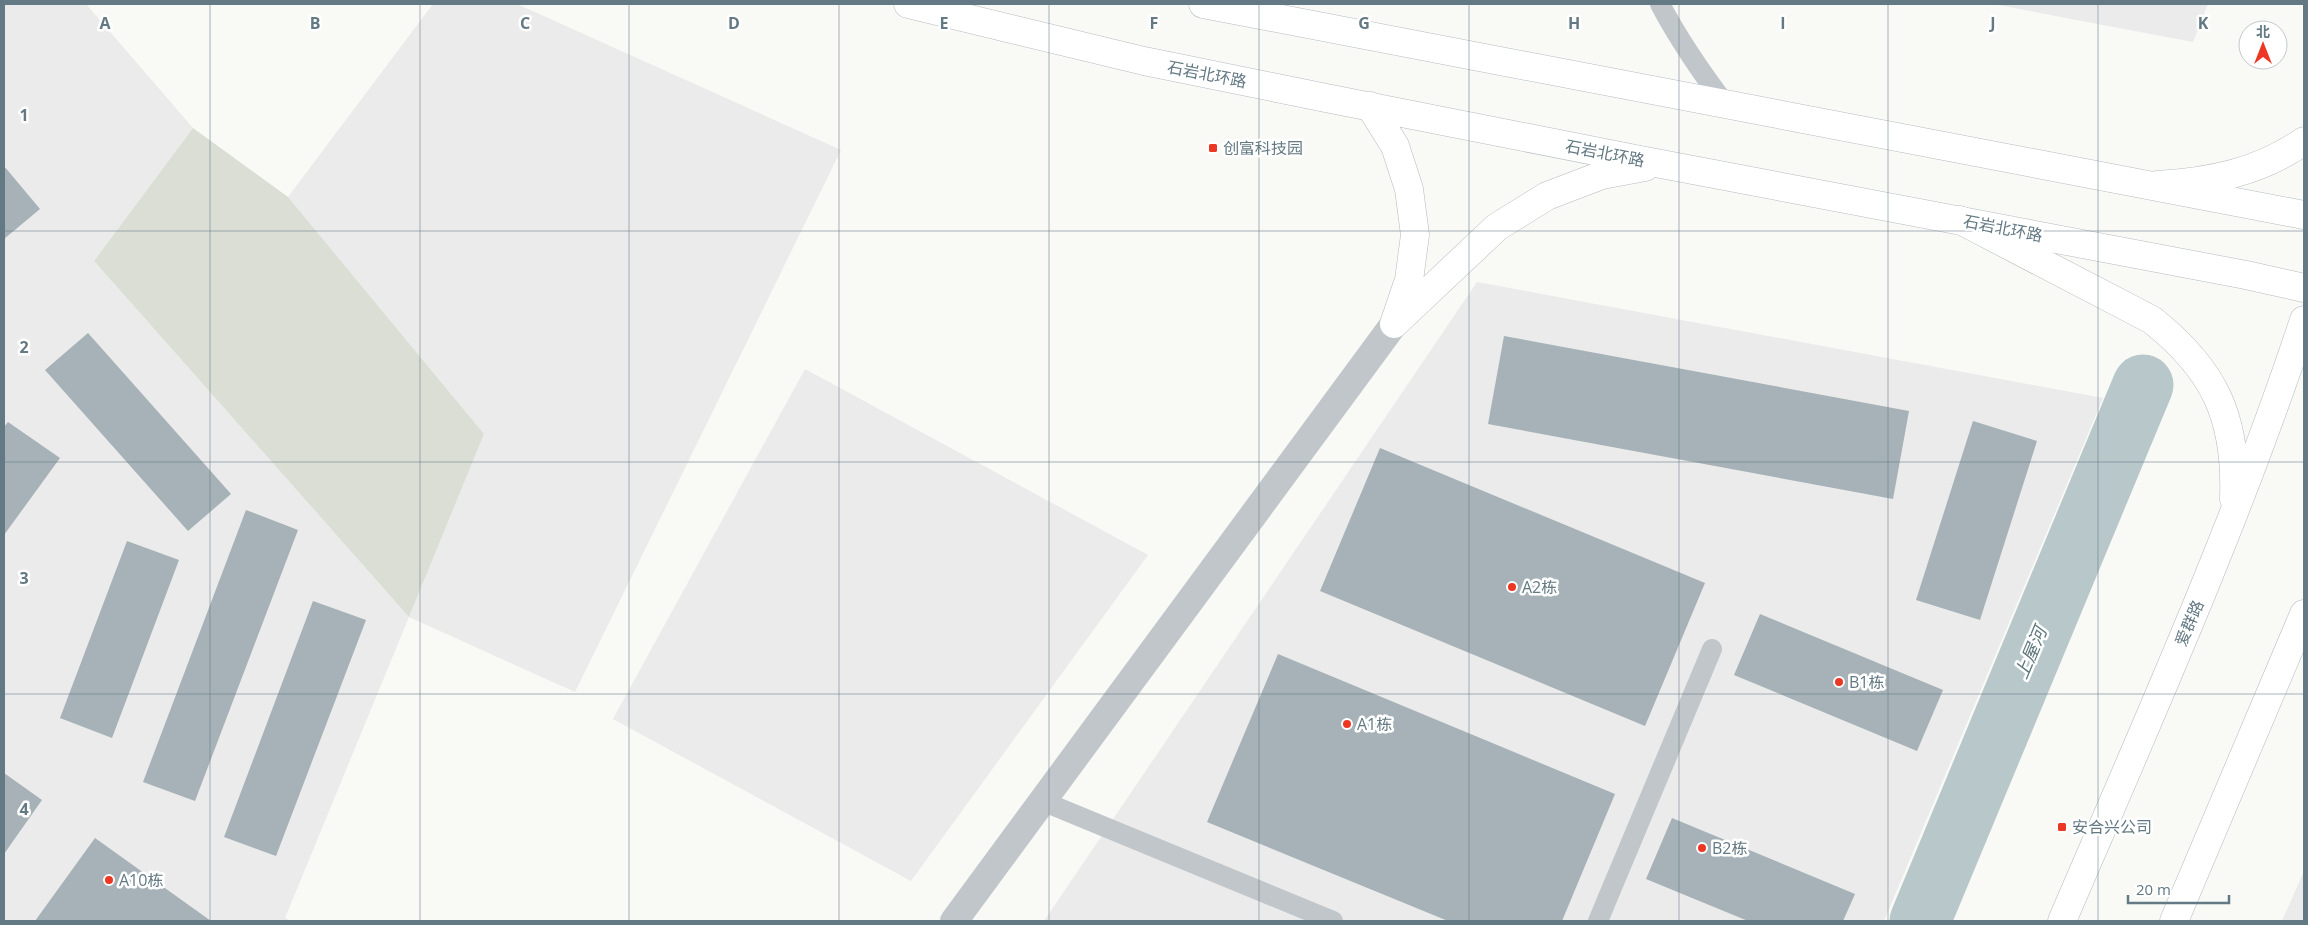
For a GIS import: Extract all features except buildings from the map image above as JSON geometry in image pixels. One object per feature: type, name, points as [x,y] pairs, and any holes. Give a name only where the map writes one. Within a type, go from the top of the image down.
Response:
[{"type":"main road","name":"石岩北环路","points":[[908,4],[1144,61],[1661,164],[2246,275],[2304,288]]},
{"type":"main road","points":[[1203,4],[2304,215]]},
{"type":"main road","points":[[1370,106],[1395,146],[1409,189],[1415,235],[1409,280],[1394,324]]},
{"type":"main road","points":[[2157,186],[2217,179],[2246,171],[2273,159],[2304,140]]},
{"type":"main road","points":[[1394,324],[1496,227],[1547,196],[1602,175],[1661,164]]},
{"type":"main road","points":[[1960,220],[2152,320],[2175,338],[2196,360],[2212,385],[2224,412],[2232,441],[2235,470],[2234,500],[2228,529],[2217,557]]},
{"type":"main road","name":"爱群路","points":[[2062,921],[2217,557],[2276,404],[2304,320]]},
{"type":"main road","points":[[2174,921],[2304,614]]},
{"type":"street","points":[[954,921],[1394,324]]},
{"type":"lane","points":[[1660,4],[1690,56],[1726,105]]},
{"type":"lane","points":[[1598,921],[1712,649]]},
{"type":"lane","points":[[1042,801],[1333,921]]},
{"type":"shaded area","points":[[4,4],[86,4],[193,128],[94,261],[409,617],[285,918],[291,921],[4,921]]},
{"type":"shaded area","points":[[433,4],[517,4],[841,150],[575,692],[409,617],[484,434],[288,197]]},
{"type":"shaded area","points":[[1993,4],[2208,4],[2193,42]]},
{"type":"shaded area","points":[[193,128],[288,197],[484,434],[409,617],[94,261]]},
{"type":"shaded area","points":[[1477,282],[2103,398],[1884,921],[1044,921]]},
{"type":"shaded area","points":[[805,369],[1148,555],[911,881],[613,719]]},
{"type":"shaded area","points":[[2304,871],[2304,921],[2282,921]]},
{"type":"waterway","name":"上屋河","points":[[1920,921],[2143,385]]},
{"type":"place","name":"创富科技园","points":[[1213,148]]},
{"type":"place","name":"A2栋","points":[[1512,587]]},
{"type":"place","name":"B1栋","points":[[1839,682]]},
{"type":"place","name":"A1栋","points":[[1347,724]]},
{"type":"place","name":"安合兴公司","points":[[2062,827]]},
{"type":"place","name":"B2栋","points":[[1702,848]]},
{"type":"place","name":"A10栋","points":[[109,880]]}]
